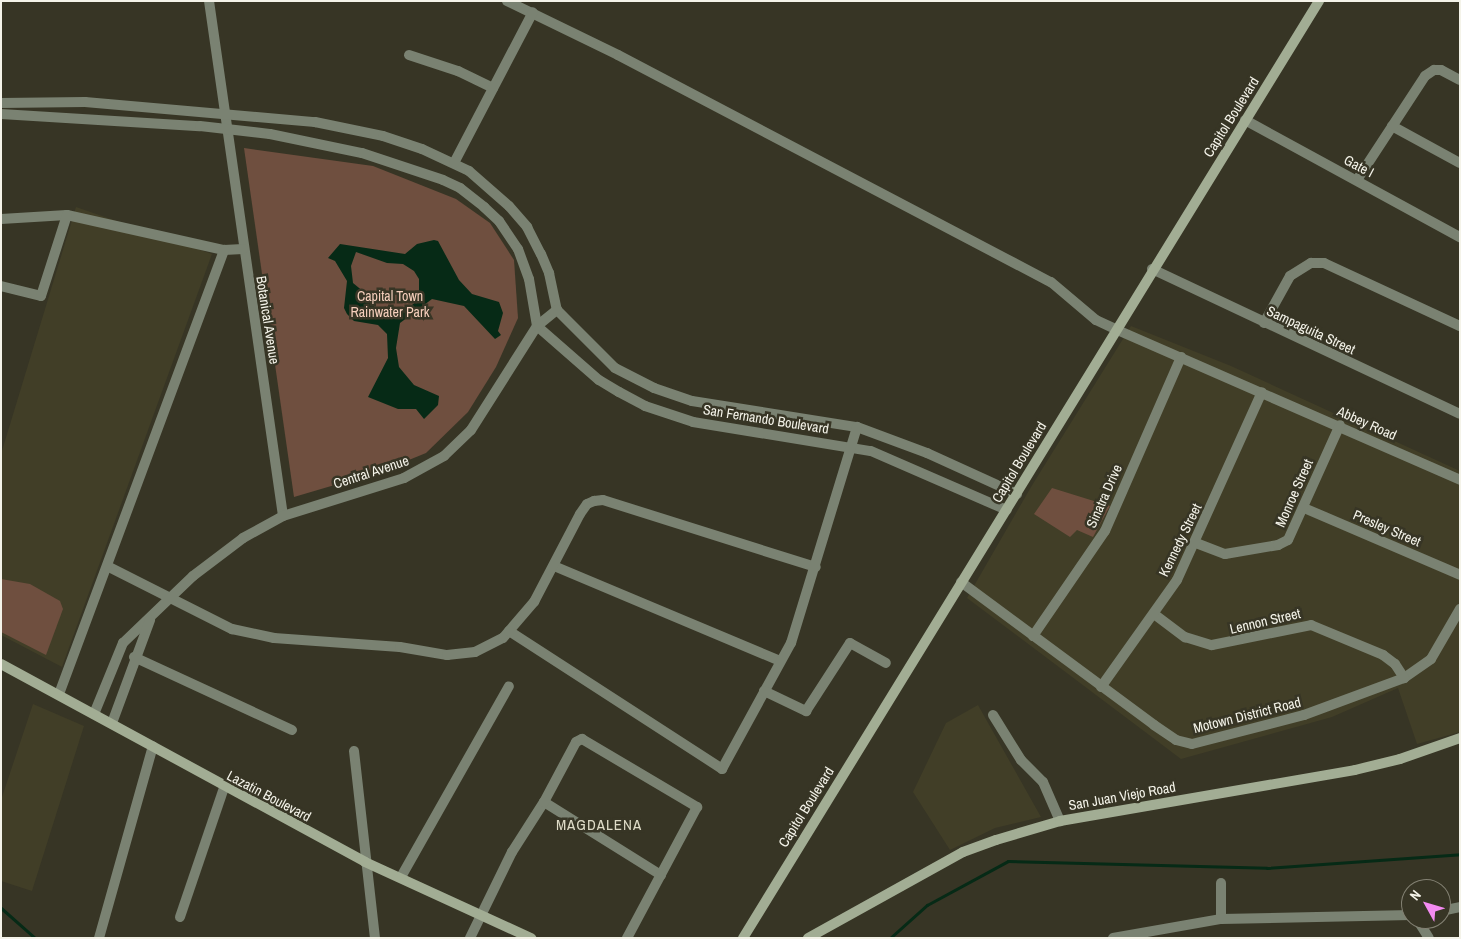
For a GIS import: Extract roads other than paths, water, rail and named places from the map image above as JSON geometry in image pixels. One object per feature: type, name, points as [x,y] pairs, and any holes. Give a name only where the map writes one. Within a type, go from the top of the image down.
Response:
[{"type":"main road","name":"Capitol Boulevard","points":[[743,938],[1017,494],[1114,329],[1319,1]]},
{"type":"main road","name":"Lazatin Boulevard","points":[[1,664],[112,723],[224,788],[365,862],[531,938]]},
{"type":"main road","name":"San Juan Viejo Road","points":[[808,938],[963,852],[1060,821],[1354,770],[1400,759],[1460,738]]},
{"type":"street","name":"Botanical Avenue","points":[[209,1],[243,249],[284,516]]},
{"type":"street","name":"Abbey Road","points":[[507,1],[533,12],[1051,282],[1096,320],[1460,480]]},
{"type":"street","points":[[454,163],[533,12]]},
{"type":"street","points":[[409,55],[458,71],[493,88]]},
{"type":"street","points":[[1357,180],[1425,76],[1434,70],[1441,70],[1460,80]]},
{"type":"street","points":[[1,103],[76,102],[225,114],[315,122],[383,136],[454,163],[490,188],[527,227],[549,273],[556,310]]},
{"type":"street","points":[[1,114],[227,129],[296,139],[362,153],[460,188],[499,221],[518,249],[529,279],[537,326]]},
{"type":"street","name":"Gate I","points":[[1245,120],[1460,237]]},
{"type":"street","points":[[1392,126],[1460,163]]},
{"type":"street","points":[[1,219],[67,215],[224,250],[243,249]]},
{"type":"street","points":[[1,286],[41,296],[67,215]]},
{"type":"street","points":[[59,694],[109,567],[224,250]]},
{"type":"street","points":[[1264,324],[1290,276],[1311,263],[1324,263],[1460,326]]},
{"type":"street","name":"Sampaguita Street","points":[[1152,269],[1264,324],[1460,414]]},
{"type":"street","name":"Central Avenue","points":[[94,714],[116,654],[169,598],[228,549],[284,516],[404,478],[444,456],[480,418],[537,326],[556,310]]},
{"type":"street","name":"San Fernando Boulevard","points":[[556,310],[615,368],[662,392],[692,401],[857,427],[927,453],[1017,494]]},
{"type":"street","name":"San Fernando Boulevard","points":[[537,326],[599,380],[645,406],[693,422],[851,446],[871,451],[1007,510]]},
{"type":"street","name":"Sinatra Drive","points":[[1033,636],[1105,530],[1181,357]]},
{"type":"street","name":"Kennedy Street","points":[[1101,687],[1177,580],[1196,543],[1262,392]]},
{"type":"street","name":"Monroe Street","points":[[1196,543],[1225,554],[1278,545],[1294,532],[1340,426]]},
{"type":"street","points":[[509,631],[722,769],[791,643],[816,567],[857,427]]},
{"type":"street","points":[[109,567],[232,629],[274,638],[400,647],[447,655],[475,652],[503,638],[534,602],[587,504],[603,500],[816,567]]},
{"type":"street","name":"Presley Street","points":[[1304,508],[1460,575]]},
{"type":"street","points":[[554,566],[780,661]]},
{"type":"street","name":"Motown District Road","points":[[961,582],[1101,687],[1171,736],[1192,744],[1304,715],[1404,678],[1431,659],[1459,615]]},
{"type":"street","name":"Central Avenue","points":[[112,723],[134,657],[152,614]]},
{"type":"street","name":"Lennon Street","points":[[1154,614],[1185,637],[1212,645],[1311,625],[1384,655],[1395,664],[1404,678]]},
{"type":"street","points":[[764,691],[806,711],[850,643],[886,663]]},
{"type":"street","points":[[134,657],[292,730]]},
{"type":"street","points":[[401,878],[509,686]]},
{"type":"street","points":[[993,715],[1021,760],[1043,782],[1060,821]]},
{"type":"street","points":[[470,938],[512,852],[544,802],[576,742],[582,739],[698,807],[627,938]]},
{"type":"street","points":[[98,938],[153,746]]},
{"type":"street","points":[[354,751],[375,938]]},
{"type":"street","points":[[180,917],[224,788]]},
{"type":"street","points":[[544,802],[661,875]]},
{"type":"street","points":[[1221,882],[1221,919]]},
{"type":"street","points":[[1113,938],[1221,919],[1401,915]]},
{"type":"waterway","points":[[890,938],[927,905],[1008,861],[1267,868],[1460,854]]},
{"type":"waterway","points":[[1,908],[35,938]]},
{"type":"district","name":"MAGDALENA","points":[[599,825]]},
{"type":"park label","name":"Capital Town Rainwater Park","points":[[390,304]]}]
